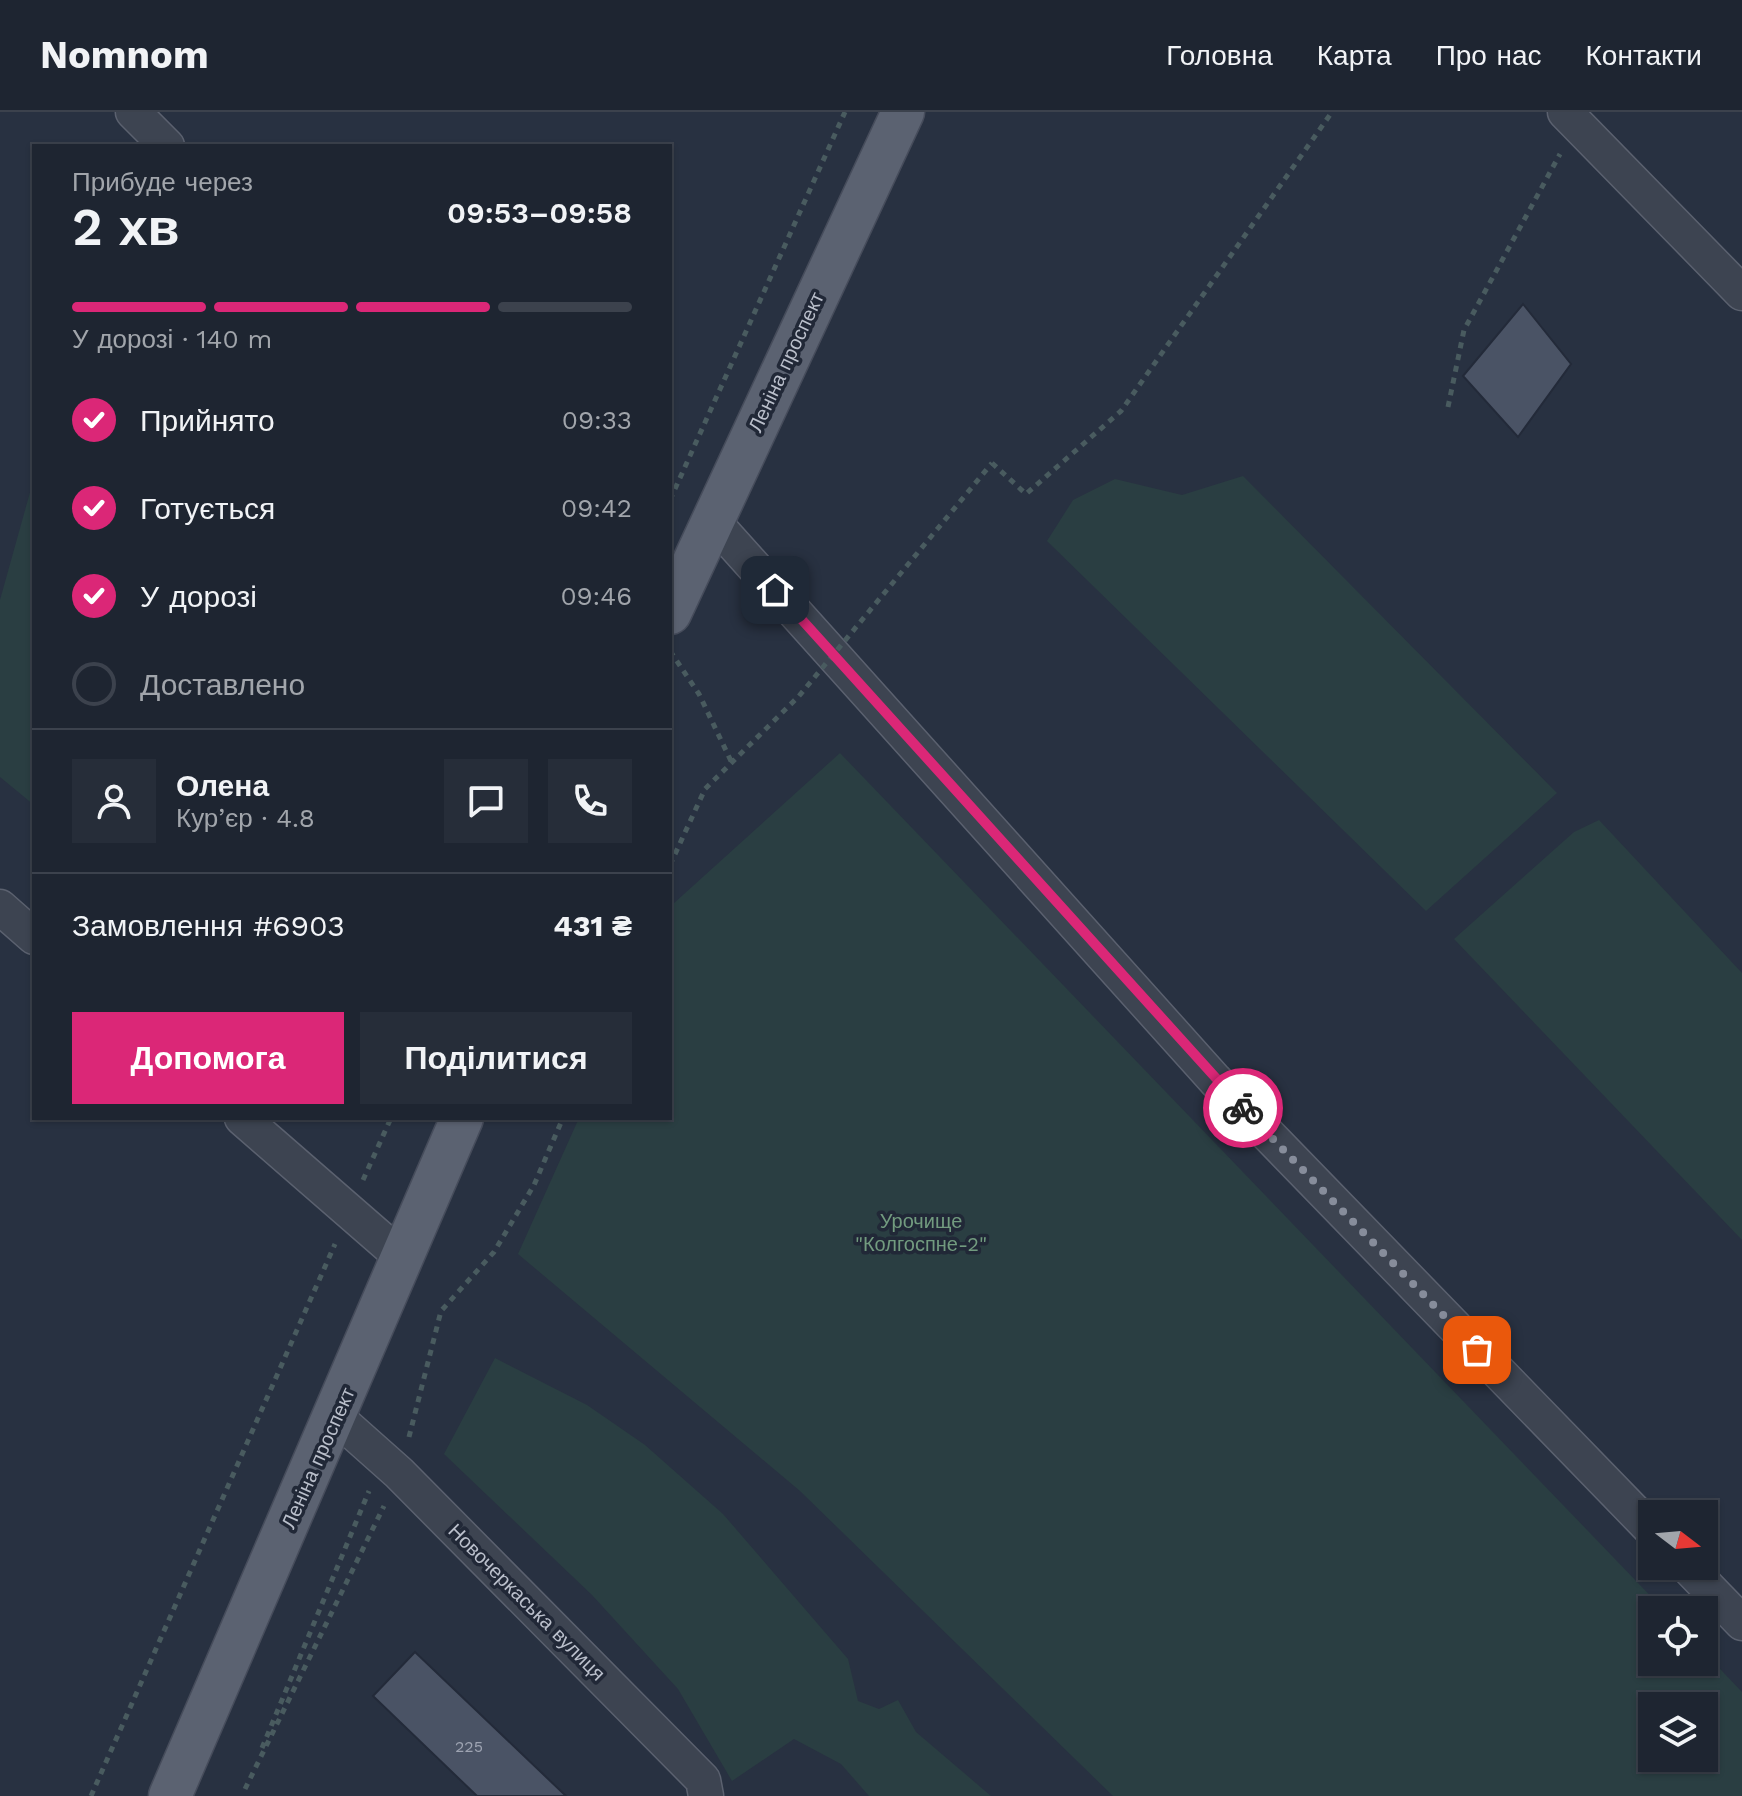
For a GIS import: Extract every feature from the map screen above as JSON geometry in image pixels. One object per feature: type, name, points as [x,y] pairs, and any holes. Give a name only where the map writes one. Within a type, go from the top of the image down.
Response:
[{"type":"main road","name":"Леніна проспект","points":[[672,609],[903,112]]},
{"type":"main road","name":"Леніна проспект","points":[[170,1796],[336,1417],[461,1120]]},
{"type":"street","points":[[133,112],[165,144]]},
{"type":"street","points":[[1571,118],[1742,293]]},
{"type":"street","points":[[712,520],[1215,1080],[1638,1516]]},
{"type":"street","points":[[0,907],[32,935]]},
{"type":"street","points":[[244,1120],[404,1259]]},
{"type":"street","name":"Новочеркаська вулиця","points":[[336,1417],[381,1461],[399,1473],[703,1780],[706,1796]]},
{"type":"street","points":[[1701,1580],[1742,1623]]},
{"type":"path","points":[[672,496],[845,112]]},
{"type":"path","points":[[672,861],[705,789],[731,761],[762,736],[992,463],[1026,494],[1121,411],[1332,112]]},
{"type":"path","points":[[1448,407],[1464,330],[1571,118]]},
{"type":"path","points":[[672,654],[699,694],[731,761]]},
{"type":"path","points":[[91,1796],[390,1120]]},
{"type":"path","points":[[242,1796],[381,1461]]},
{"type":"green space","points":[[1243,476],[1557,793],[1426,911],[1047,541],[1073,500],[1115,479],[1182,495]]},
{"type":"green space","points":[[32,485],[32,803],[0,777],[0,600]]},
{"type":"green space","name":"Урочище \"Колгоспне-2\"","points":[[840,753],[1651,1596],[1638,1596],[1638,1676],[1718,1676],[1718,1667],[1742,1692],[1742,1796],[1113,1796],[800,1491],[518,1254],[578,1120],[672,1120],[673,904]]},
{"type":"green space","points":[[1599,820],[1742,973],[1742,1240],[1454,939],[1574,832]]},
{"type":"green space","points":[[495,1358],[587,1405],[645,1445],[723,1514],[848,1659],[858,1701],[879,1709],[898,1700],[916,1732],[991,1796],[869,1796],[841,1764],[794,1739],[732,1781],[678,1689],[592,1595],[444,1454]]},
{"type":"building","points":[[1523,304],[1571,364],[1518,437],[1463,376]]},
{"type":"building","points":[[415,1652],[566,1796],[477,1796],[373,1696]]},
{"type":"way so far","points":[[1243,1108],[1477,1350]]},
{"type":"route","points":[[775,590],[1243,1108]]}]
